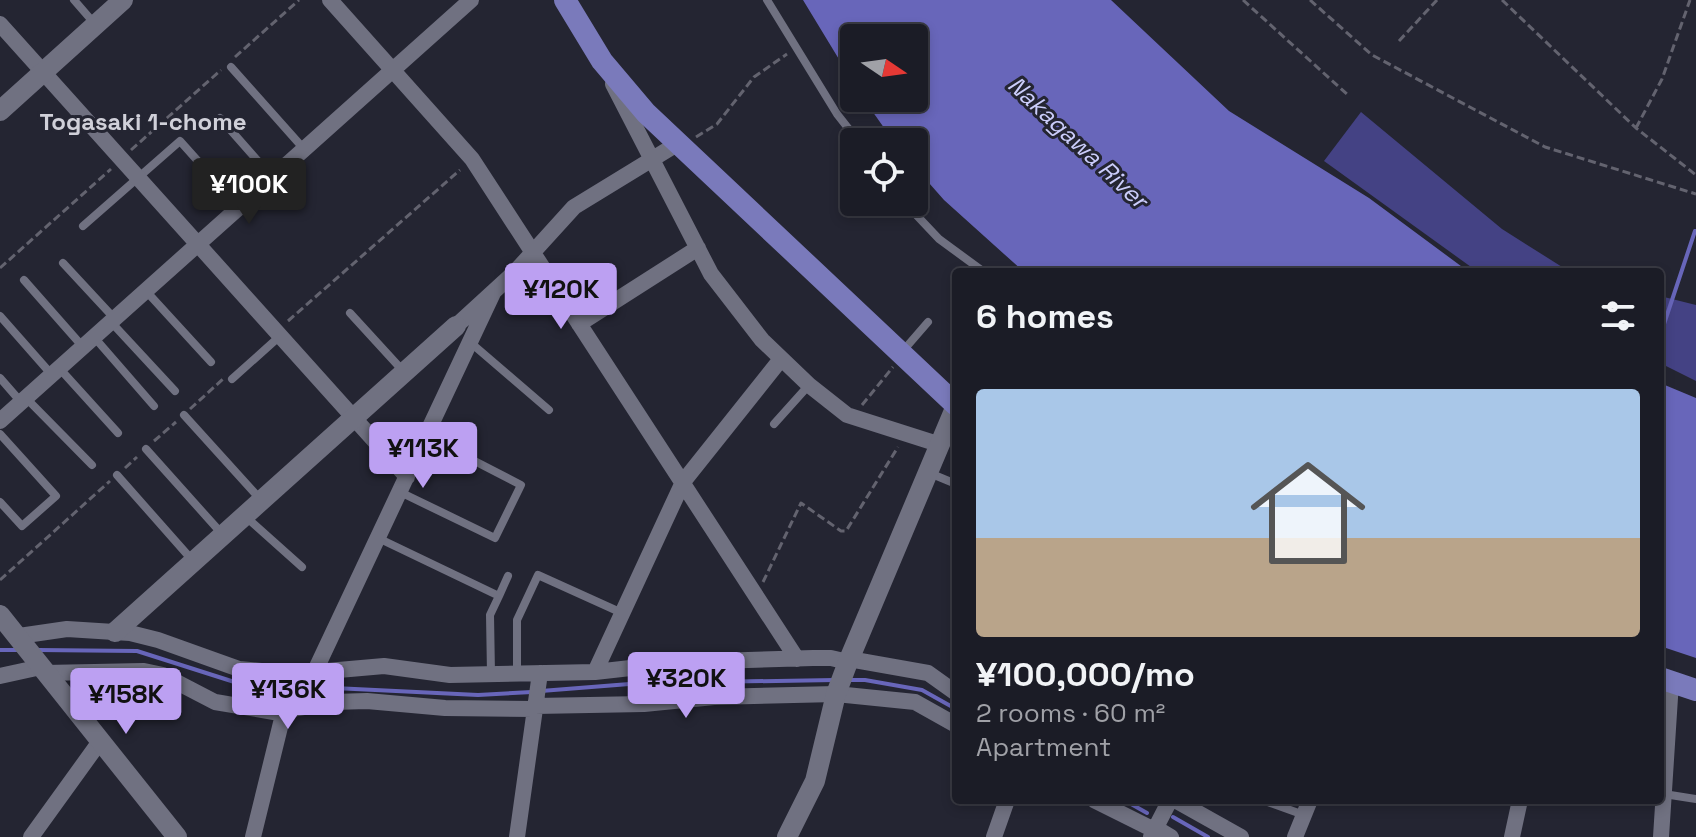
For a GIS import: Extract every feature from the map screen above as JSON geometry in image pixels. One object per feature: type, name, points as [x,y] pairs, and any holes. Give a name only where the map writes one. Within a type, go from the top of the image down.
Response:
[{"type":"main road","points":[[565,0],[602,61],[678,145],[952,401]]},
{"type":"main road","points":[[1666,680],[1696,690]]},
{"type":"street","points":[[3,101],[44,72],[123,0]]},
{"type":"street","points":[[330,0],[472,159],[797,659]]},
{"type":"street","points":[[0,421],[471,0]]},
{"type":"street","points":[[0,24],[353,418],[404,484]]},
{"type":"street","points":[[602,61],[711,274],[762,340],[809,385],[852,418],[938,444]]},
{"type":"street","points":[[115,632],[493,293],[574,207],[678,145]]},
{"type":"street","points":[[579,324],[698,248]]},
{"type":"street","points":[[315,671],[493,293]]},
{"type":"street","points":[[595,672],[683,482],[781,359]]},
{"type":"street","points":[[787,837],[815,781],[836,694],[848,661],[952,414]]},
{"type":"street","points":[[0,615],[177,837]]},
{"type":"street","points":[[15,637],[67,629],[115,632],[158,640],[246,671],[293,674],[384,666],[450,675],[595,672],[684,662],[831,658],[916,669],[952,686]]},
{"type":"street","points":[[0,676],[41,668],[144,671],[163,675],[215,702],[281,712],[333,702],[367,701],[445,708],[644,704],[714,697],[836,694],[915,702],[952,723]]},
{"type":"street","points":[[517,837],[540,673]]},
{"type":"street","points":[[253,837],[281,712],[293,674]]},
{"type":"street","points":[[1664,794],[1666,680]]},
{"type":"street","points":[[31,837],[101,740]]},
{"type":"street","points":[[994,837],[1006,804]]},
{"type":"street","points":[[1102,804],[1154,832],[1171,837]]},
{"type":"street","points":[[1154,832],[1170,804]]},
{"type":"street","points":[[1179,804],[1241,837]]},
{"type":"street","points":[[1512,837],[1519,804]]},
{"type":"street","points":[[1661,837],[1663,804]]},
{"type":"street","points":[[1295,837],[1307,808]]},
{"type":"lane","points":[[74,0],[96,24]]},
{"type":"lane","points":[[767,0],[848,128]]},
{"type":"lane","points":[[231,67],[304,149]]},
{"type":"lane","points":[[220,118],[272,177]]},
{"type":"lane","points":[[83,226],[180,141],[239,208]]},
{"type":"lane","points":[[917,216],[939,239],[979,268]]},
{"type":"lane","points":[[63,263],[175,391]]},
{"type":"lane","points":[[24,280],[154,406]]},
{"type":"lane","points":[[146,291],[211,362]]},
{"type":"lane","points":[[350,313],[404,372]]},
{"type":"lane","points":[[0,316],[118,433]]},
{"type":"lane","points":[[902,354],[928,322]]},
{"type":"lane","points":[[232,379],[280,336]]},
{"type":"lane","points":[[471,343],[549,410]]},
{"type":"lane","points":[[0,378],[92,465]]},
{"type":"lane","points":[[774,424],[809,385]]},
{"type":"lane","points":[[184,415],[262,500]]},
{"type":"lane","points":[[0,434],[56,496],[22,526],[0,502]]},
{"type":"lane","points":[[404,484],[495,538],[521,485],[426,436]]},
{"type":"lane","points":[[146,449],[223,535]]},
{"type":"lane","points":[[926,472],[952,482]]},
{"type":"lane","points":[[117,475],[194,561]]},
{"type":"lane","points":[[245,516],[302,567]]},
{"type":"lane","points":[[378,538],[499,596]]},
{"type":"lane","points":[[517,673],[517,620],[538,575],[623,613]]},
{"type":"lane","points":[[491,675],[490,615],[508,576]]},
{"type":"lane","points":[[1664,794],[1696,799]]},
{"type":"lane","points":[[1284,804],[1307,808]]},
{"type":"path","points":[[0,268],[299,0]]},
{"type":"path","points":[[1243,0],[1349,96]]},
{"type":"path","points":[[1310,0],[1372,55],[1545,147],[1696,194]]},
{"type":"path","points":[[1399,41],[1437,0]]},
{"type":"path","points":[[1502,0],[1636,128],[1696,175]]},
{"type":"path","points":[[1636,128],[1662,79],[1690,0]]},
{"type":"path","points":[[678,145],[717,124],[754,77],[797,48]]},
{"type":"path","points":[[852,418],[902,354]]},
{"type":"path","points":[[754,592],[760,589],[801,503],[841,531],[846,531],[906,434]]},
{"type":"shaded area","points":[[1361,112],[1502,229],[1564,268],[1472,268],[1324,161]]},
{"type":"shaded area","points":[[1664,297],[1696,305],[1696,381],[1664,365]]},
{"type":"water","name":"Nakagawa River","points":[[803,0],[1111,0],[1229,111],[1369,198],[1464,268],[1020,268],[928,182],[928,128],[884,128],[873,112],[928,112],[928,24],[840,24],[840,61]]},
{"type":"water","points":[[1664,385],[1696,398],[1696,658],[1664,647]]},
{"type":"waterway","points":[[1664,324],[1695,231]]},
{"type":"waterway","points":[[0,650],[18,650]]},
{"type":"waterway","points":[[38,650],[137,651],[247,686],[284,686]]},
{"type":"waterway","points":[[541,691],[642,683],[835,680]]},
{"type":"waterway","points":[[848,680],[922,690],[952,707]]},
{"type":"waterway","points":[[293,686],[478,695],[532,692]]},
{"type":"waterway","points":[[1131,804],[1147,813]]},
{"type":"waterway","points":[[1173,817],[1208,837]]},
{"type":"district","name":"Togasaki 1-chome","points":[[143,121]]}]
